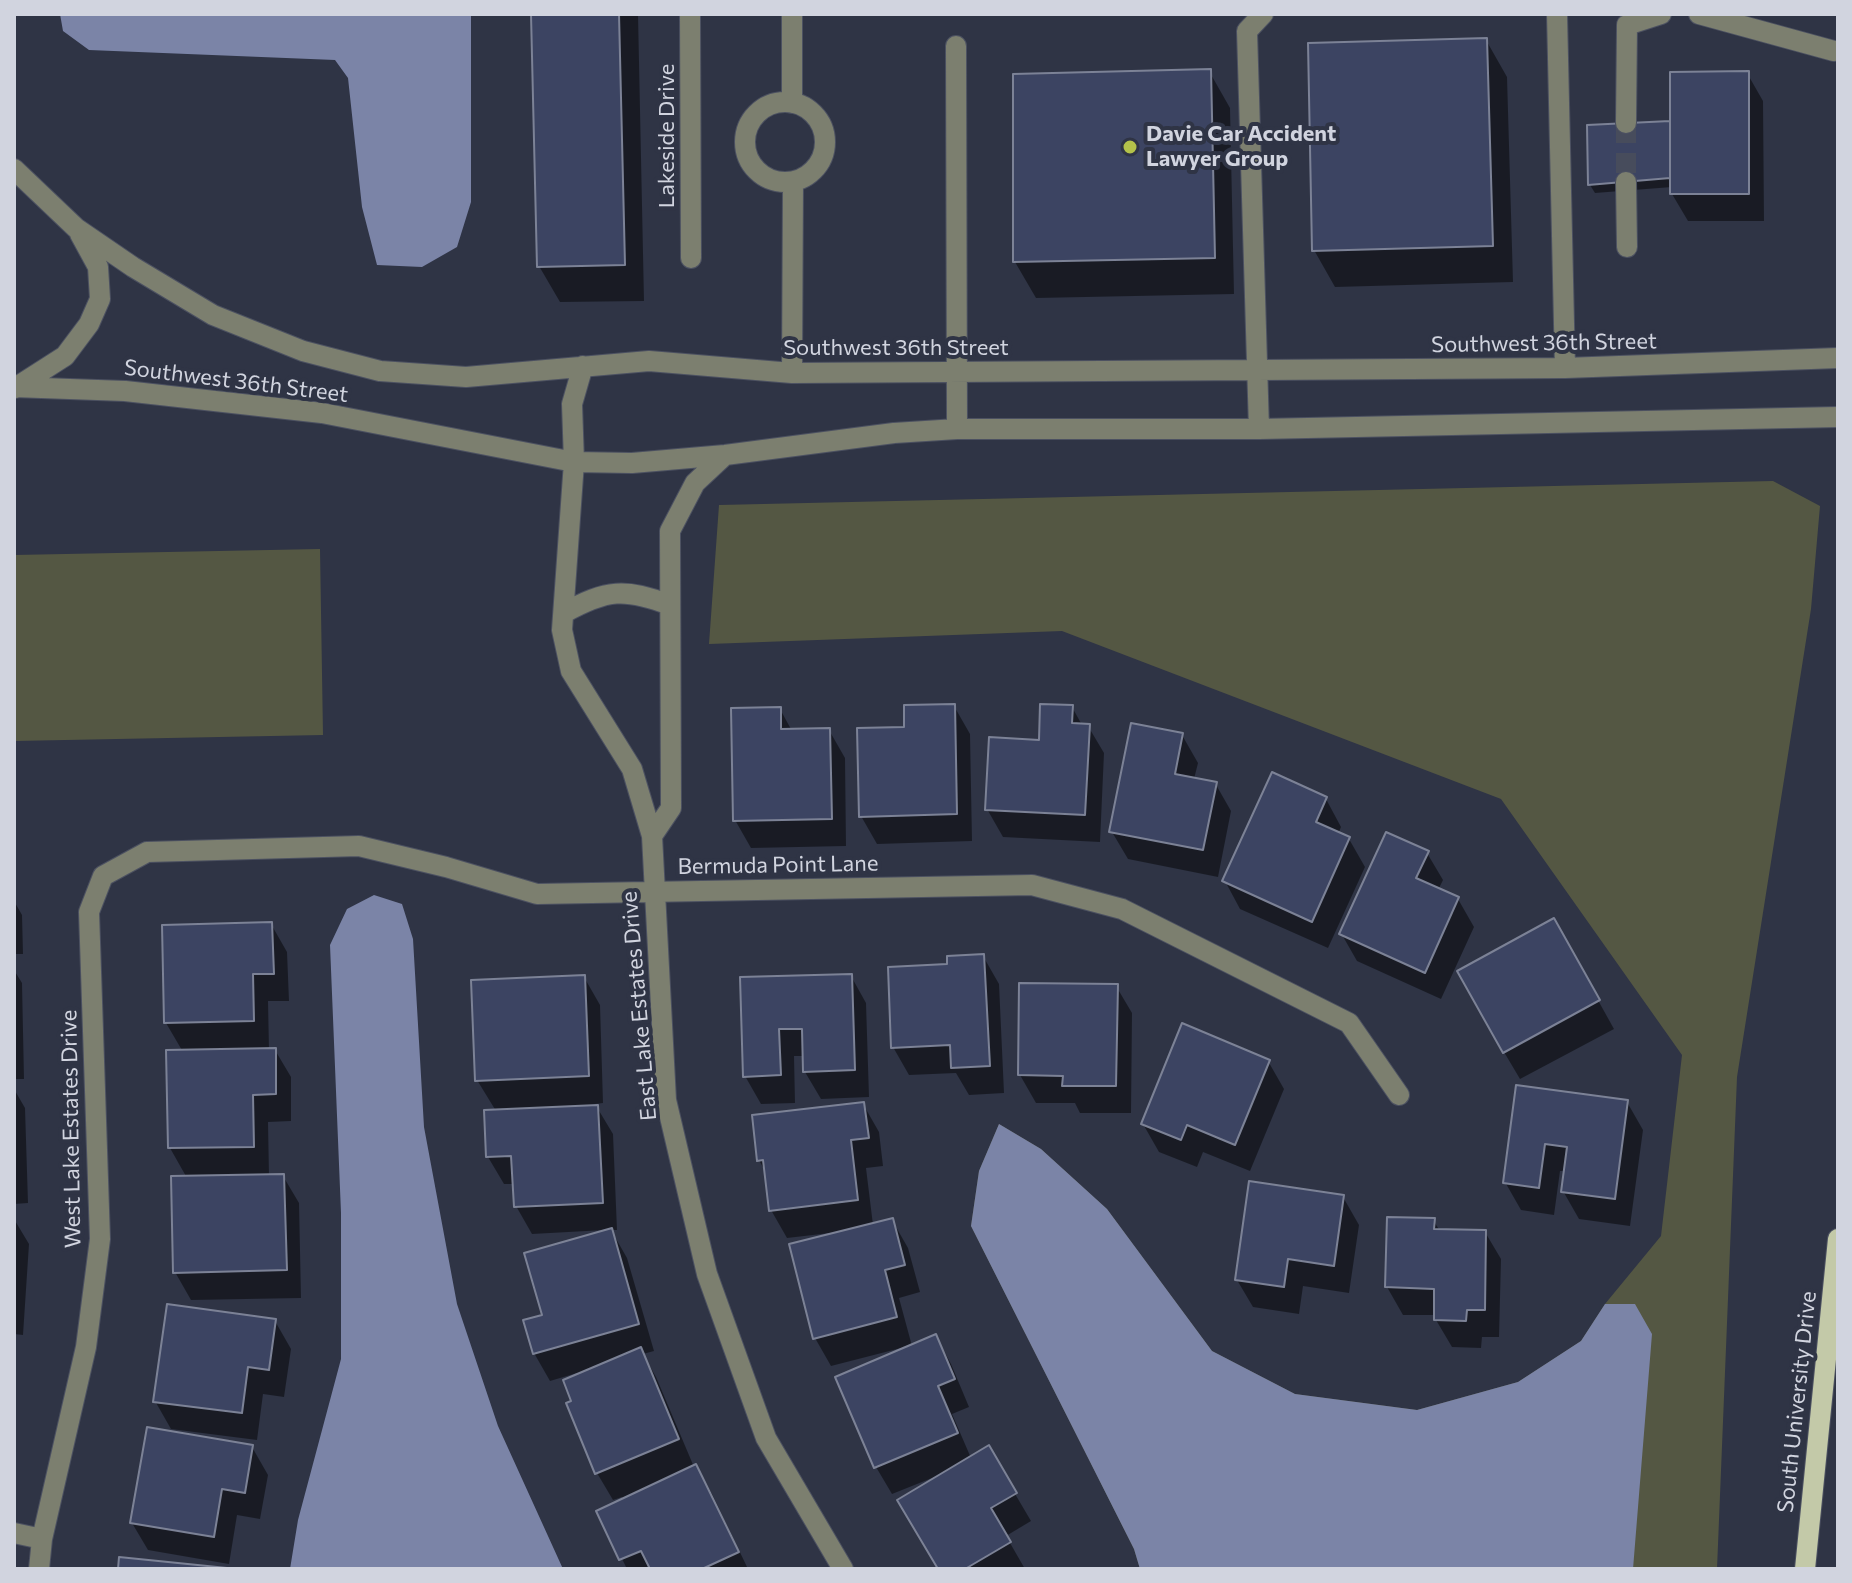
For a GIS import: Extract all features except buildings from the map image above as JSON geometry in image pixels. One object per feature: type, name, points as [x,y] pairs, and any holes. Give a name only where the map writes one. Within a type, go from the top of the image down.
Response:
[{"type":"main road","name":"South University Drive","points":[[1805,1569],[1838,1239]]},
{"type":"street","name":"Lakeside Drive","points":[[690,14],[691,258]]},
{"type":"street","points":[[792,14],[792,103]]},
{"type":"street","points":[[1259,429],[1247,31],[1263,14]]},
{"type":"street","points":[[1557,14],[1565,368]]},
{"type":"street","points":[[1626,123],[1627,25],[1661,14]]},
{"type":"street","points":[[1699,14],[1834,51]]},
{"type":"street","points":[[956,46],[957,429]]},
{"type":"street","points":[[780,102],[792,103],[805,107],[816,116],[826,142],[824,155],[806,177],[793,182],[779,182],[766,178],[756,170],[745,148],[745,135],[757,113],[780,102]]},
{"type":"street","name":"Southwest 36th Street","points":[[14,169],[76,228],[213,315],[303,351],[380,371],[466,377],[649,361],[792,373],[1256,371],[1565,368],[1838,358]]},
{"type":"street","points":[[792,373],[793,182]]},
{"type":"street","points":[[1626,182],[1627,247]]},
{"type":"street","points":[[14,388],[65,356],[89,324],[100,299],[98,267],[76,228]]},
{"type":"street","name":"East Lake Estates Drive","points":[[583,366],[572,404],[574,462],[562,630],[571,671],[632,769],[652,836],[666,1100],[707,1274],[766,1438],[843,1569]]},
{"type":"street","name":"Southwest 36th Street","points":[[14,388],[125,391],[322,413],[574,462],[632,463],[957,429],[1259,429],[1838,417]]},
{"type":"street","points":[[652,836],[671,808],[670,531],[695,483],[725,455]]},
{"type":"street","points":[[564,613],[610,593],[643,595],[670,605]]},
{"type":"street","name":"Bermuda Point Lane","points":[[103,876],[147,852],[359,846],[537,894],[1032,885],[1122,909],[1349,1023],[1399,1095]]},
{"type":"street","name":"West Lake Estates Drive","points":[[39,1569],[42,1539],[81,1375],[100,1239],[89,912],[103,876]]},
{"type":"street","points":[[14,1533],[42,1539]]},
{"type":"green space","points":[[1773,481],[1820,506],[1811,609],[1737,1077],[1717,1569],[1140,1569],[1134,1549],[971,1226],[979,1171],[999,1124],[1041,1149],[1107,1209],[1212,1351],[1295,1394],[1417,1410],[1518,1382],[1581,1341],[1605,1304],[1661,1236],[1682,1055],[1501,799],[1062,631],[709,644],[719,505]]},
{"type":"green space","points":[[320,549],[323,735],[14,741],[14,555]]},
{"type":"water","points":[[60,14],[471,14],[471,202],[457,247],[422,267],[377,265],[362,207],[348,78],[335,60],[89,50],[63,31]]},
{"type":"water","points":[[374,895],[402,904],[413,939],[424,1127],[457,1304],[498,1426],[563,1569],[290,1569],[298,1520],[341,1359],[341,1213],[330,945],[347,909]]},
{"type":"water","points":[[999,1124],[1041,1149],[1107,1209],[1212,1351],[1295,1394],[1417,1410],[1518,1382],[1581,1341],[1605,1304],[1635,1304],[1652,1334],[1633,1569],[1140,1569],[1134,1549],[971,1226],[979,1171]]},
{"type":"tunnel","points":[[1626,123],[1626,182]]},
{"type":"place","name":"Davie Car Accident Lawyer Group","points":[[1130,147]]}]
